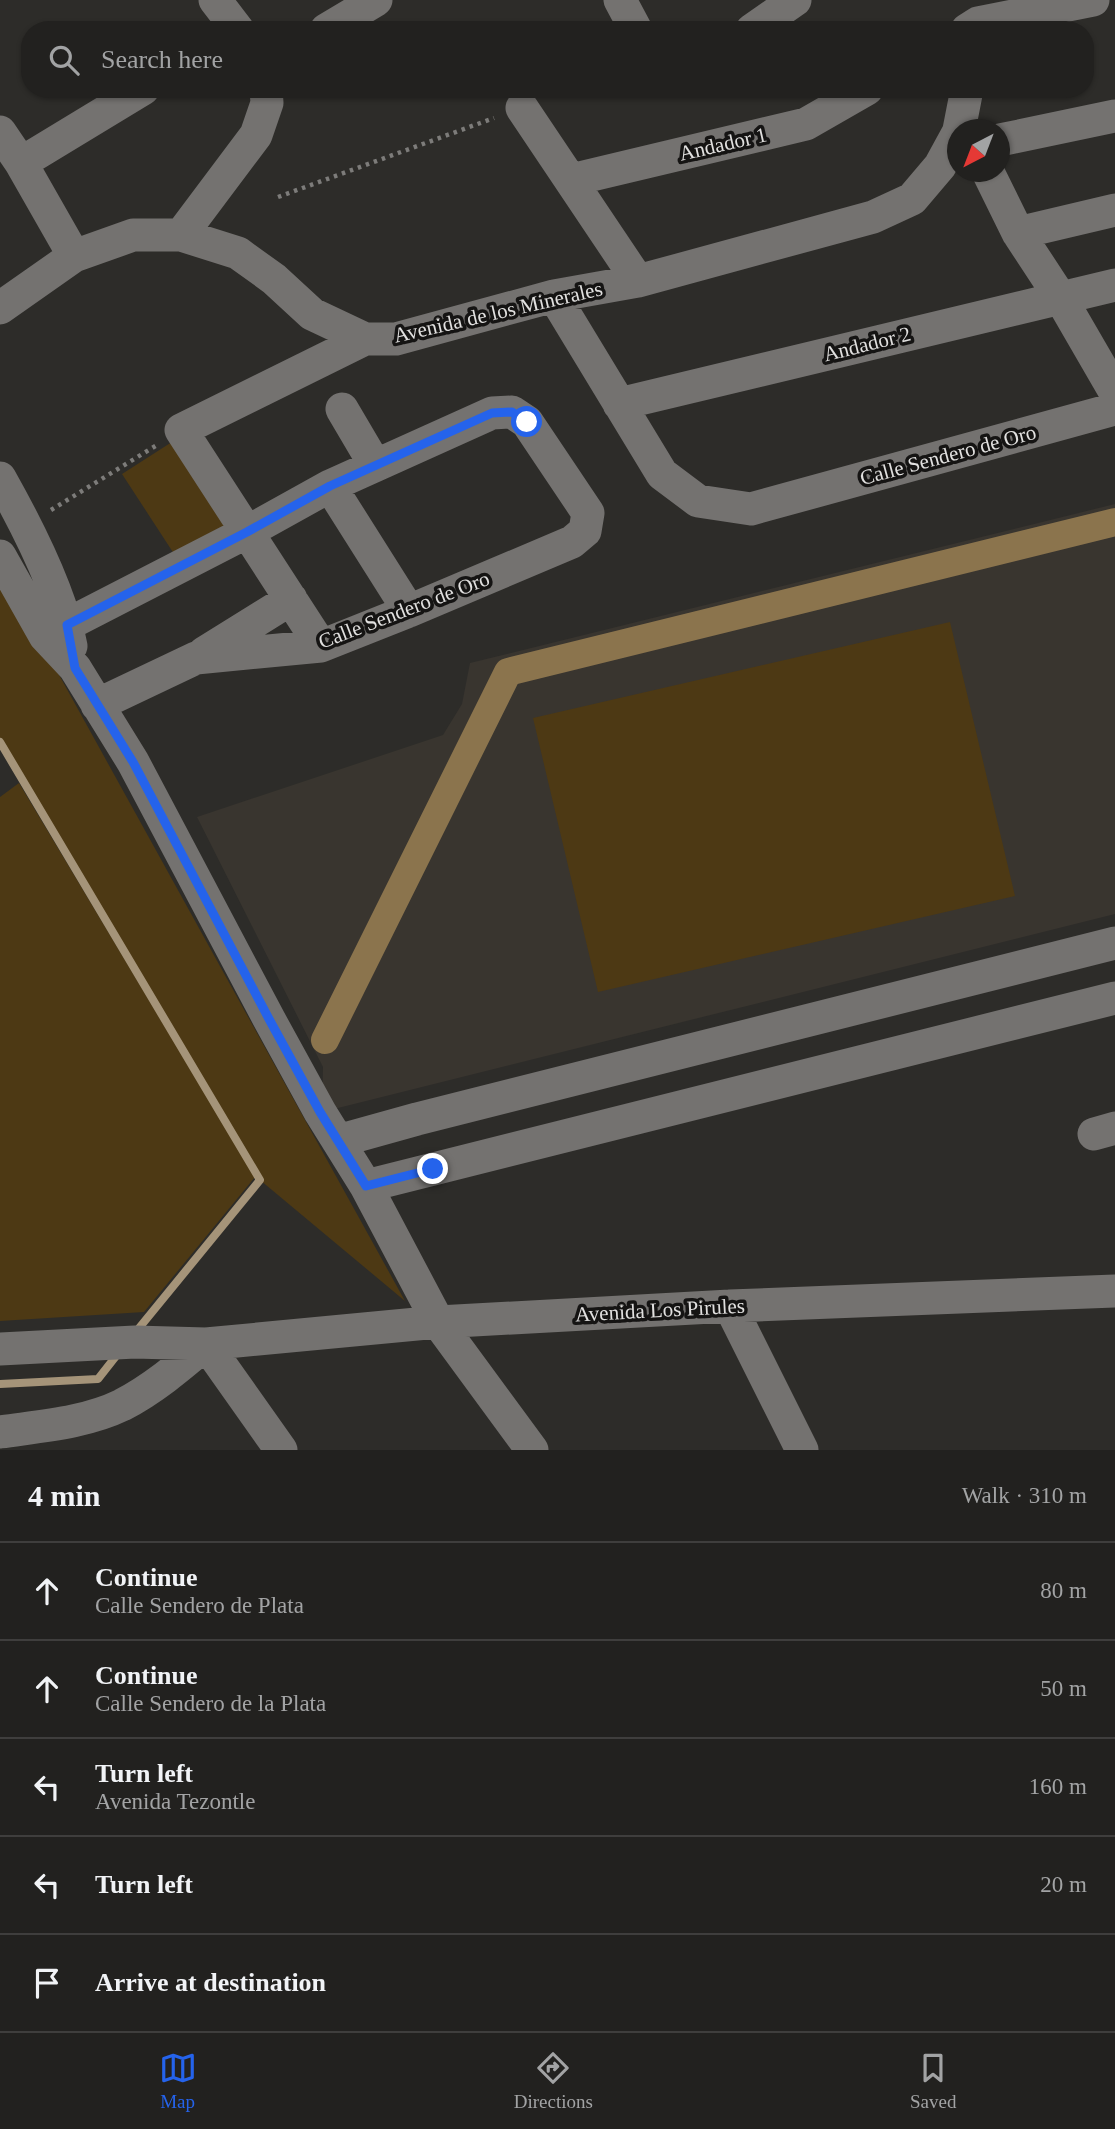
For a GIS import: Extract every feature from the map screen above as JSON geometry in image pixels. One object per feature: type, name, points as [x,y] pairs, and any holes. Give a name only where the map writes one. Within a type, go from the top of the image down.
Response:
[{"type":"street","points":[[215,0],[231,21]]},
{"type":"street","points":[[341,21],[376,0]]},
{"type":"street","points":[[620,0],[631,21]]},
{"type":"street","points":[[765,21],[795,0]]},
{"type":"street","points":[[976,21],[1093,0]]},
{"type":"street","points":[[22,163],[128,98]]},
{"type":"street","points":[[181,235],[256,135],[267,98]]},
{"type":"street","name":"Andador 1","points":[[571,180],[806,124],[851,98]]},
{"type":"street","name":"Avenida de los Minerales","points":[[962,119],[965,98]]},
{"type":"street","points":[[522,108],[638,281]]},
{"type":"street","points":[[1010,138],[1115,116]]},
{"type":"street","points":[[0,132],[22,163],[74,256]]},
{"type":"street","name":"Avenida de los Minerales","points":[[0,309],[74,256],[133,235],[181,235],[238,253],[274,279],[312,314],[365,339],[396,340],[554,296],[638,281],[873,217],[912,199],[940,166],[947,153]]},
{"type":"street","points":[[993,182],[1018,233],[1060,297],[1115,392]]},
{"type":"street","points":[[1018,233],[1115,210]]},
{"type":"street","name":"Andador 2","points":[[619,404],[1115,285]]},
{"type":"street","points":[[554,296],[619,404]]},
{"type":"street","points":[[321,646],[181,430],[365,339]]},
{"type":"street","name":"Calle Sendero de Oro","points":[[619,404],[662,474],[698,501],[751,509],[1115,409]]},
{"type":"street","points":[[56,631],[330,486],[375,465],[342,410]]},
{"type":"street","name":"Calle Sendero de Oro","points":[[97,705],[196,659],[321,646],[572,542],[585,531],[588,513],[527,422],[512,412],[492,413],[375,465]]},
{"type":"street","points":[[0,478],[26,525],[56,631]]},
{"type":"street","points":[[330,486],[409,611]]},
{"type":"street","points":[[0,556],[56,631],[75,668],[133,762],[269,1019],[366,1186],[439,1322],[532,1450]]},
{"type":"street","points":[[196,659],[291,599]]},
{"type":"street","points":[[338,1141],[1115,943]]},
{"type":"street","points":[[366,1186],[1115,998]]},
{"type":"street","points":[[833,1014],[847,1066]]},
{"type":"street","points":[[783,1027],[798,1077]]},
{"type":"street","points":[[417,1119],[433,1169]]},
{"type":"street","name":"Avenida Los Pirules","points":[[0,1349],[135,1342],[206,1344],[439,1322],[730,1306],[1115,1291]]},
{"type":"street","points":[[730,1306],[802,1450]]},
{"type":"street","points":[[17,1437],[122,1405],[164,1379],[206,1344],[281,1450]]},
{"type":"path","points":[[278,197],[522,108]]},
{"type":"path","points":[[26,525],[181,430]]},
{"type":"shaded area","points":[[175,440],[231,525],[178,560],[122,474]]},
{"type":"shaded area","points":[[1115,504],[1115,914],[322,1112],[323,1067],[197,817],[443,735],[462,704],[470,663]]},
{"type":"shaded area","points":[[0,568],[405,1301],[260,1180],[0,743]]},
{"type":"shaded area","points":[[950,622],[1015,896],[598,992],[533,718]]},
{"type":"shaded area","points":[[19,783],[255,1177],[144,1312],[0,1321],[0,797]]},
{"type":"waterway","points":[[325,1040],[508,672],[1115,522]]},
{"type":"waterway","points":[[0,742],[260,1180],[135,1333]]},
{"type":"waterway","points":[[0,1384],[98,1379],[120,1351]]},
{"type":"route","points":[[433,1169],[366,1186],[320,1112],[133,762],[75,668],[67,625],[330,486],[492,413],[512,412],[527,422]]}]
